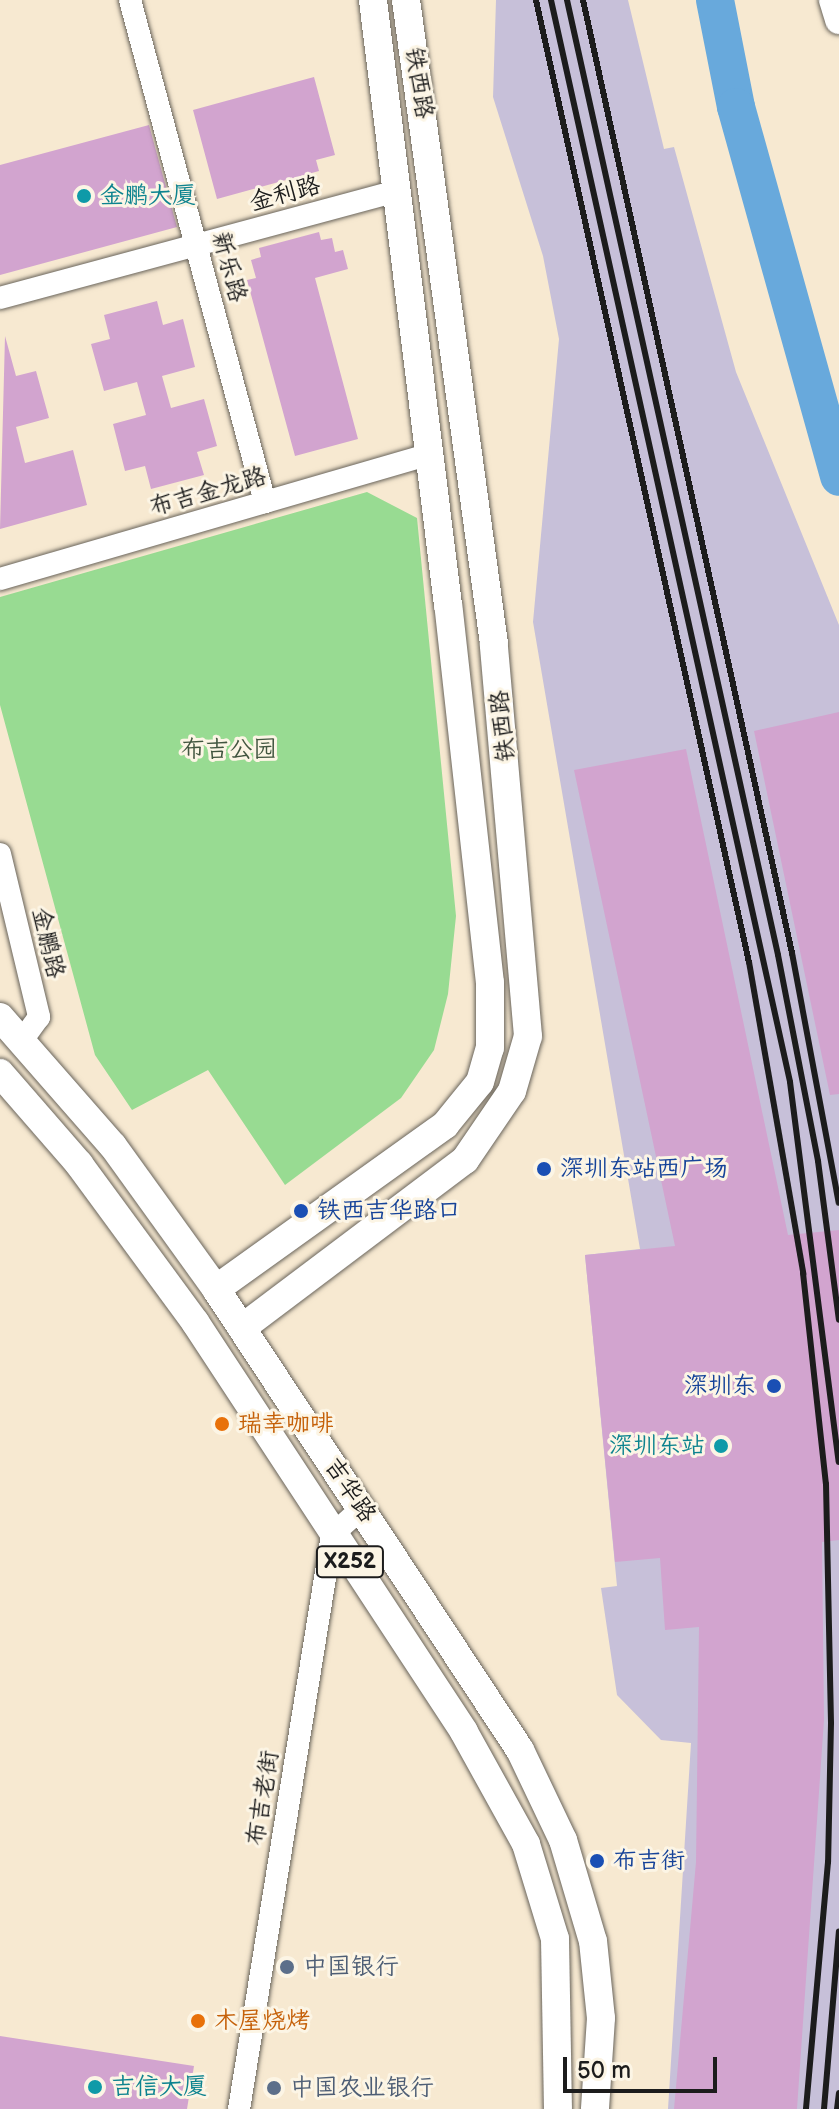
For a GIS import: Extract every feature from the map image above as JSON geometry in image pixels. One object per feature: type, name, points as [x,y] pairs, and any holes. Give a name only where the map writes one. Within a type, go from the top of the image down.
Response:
[{"type":"main road","name":"铁西路","points":[[216,1289],[445,1125],[486,1064],[490,983],[406,239],[373,0]]},
{"type":"main road","name":"铁西路","points":[[242,1328],[465,1160],[500,1115],[526,1045],[528,970],[494,644],[442,234],[406,0]]},
{"type":"main road","points":[[833,0],[839,20]]},
{"type":"main road","points":[[406,239],[442,234]]},
{"type":"main road","name":"吉华路","points":[[0,1017],[23,1039],[113,1146],[216,1289],[520,1750],[563,1840],[593,1941],[601,2018],[595,2109]]},
{"type":"main road","name":"吉华路","points":[[0,1073],[79,1164],[195,1322],[464,1732],[526,1844],[555,1939],[558,2109]]},
{"type":"street","name":"新乐路","points":[[130,0],[265,502]]},
{"type":"street","name":"金利路","points":[[0,298],[399,190]]},
{"type":"street","name":"布吉金龙路","points":[[0,579],[430,454]]},
{"type":"street","name":"金鹏路","points":[[0,854],[39,1017],[23,1039]]},
{"type":"street","points":[[332,1535],[362,1508]]},
{"type":"street","name":"布吉老街","points":[[239,2109],[332,1535]]},
{"type":"shaded area","name":"深圳东站","points":[[496,0],[628,0],[664,149],[674,147],[736,372],[839,625],[839,2109],[668,2109],[691,1743],[661,1740],[617,1695],[601,1588],[617,1586],[585,1255],[640,1249],[533,622],[559,339],[543,256],[493,97]]},
{"type":"green space","name":"布吉公园","points":[[367,492],[417,518],[456,916],[448,994],[434,1050],[401,1098],[285,1185],[208,1070],[132,1110],[95,1055],[0,705],[0,597]]},
{"type":"building","points":[[314,77],[335,155],[316,160],[319,171],[217,199],[193,110]]},
{"type":"building","name":"金鹏大厦","points":[[149,125],[177,227],[0,275],[0,165]]},
{"type":"building","points":[[319,232],[321,240],[332,238],[335,252],[343,250],[348,269],[315,278],[358,439],[295,456],[247,280],[256,278],[251,260],[261,257],[259,248]]},
{"type":"building","points":[[157,301],[163,325],[183,319],[195,367],[162,376],[171,408],[204,399],[217,446],[197,452],[204,475],[151,489],[145,466],[125,471],[113,424],[146,415],[137,382],[104,391],[91,344],[110,339],[104,315]]},
{"type":"building","points":[[5,336],[16,376],[36,371],[49,418],[16,427],[25,463],[73,450],[87,505],[0,529]]},
{"type":"building","points":[[839,712],[839,1094],[830,1095],[754,731]]},
{"type":"building","points":[[686,749],[788,1235],[839,1230],[839,1540],[822,1542],[824,1720],[797,2109],[674,2109],[696,1862],[699,1627],[665,1630],[660,1558],[615,1562],[585,1255],[675,1246],[574,770]]},
{"type":"building","name":"吉信大厦","points":[[0,2036],[194,2066],[187,2109],[0,2109]]},
{"type":"waterway","points":[[715,0],[736,107],[839,477]]},
{"type":"railway","points":[[536,0],[749,962],[803,1273],[826,1484],[831,1723],[828,1862],[806,2109]]},
{"type":"railway","points":[[551,0],[790,1082],[839,1462]]},
{"type":"railway","points":[[567,0],[778,955],[818,1161],[839,1320]]},
{"type":"railway","points":[[583,0],[792,953],[839,1203]]},
{"type":"railway","points":[[824,2109],[839,1932]]},
{"type":"railway","points":[[837,2109],[839,2093]]},
{"type":"place","name":"金鹏大厦","points":[[84,196]]},
{"type":"place","name":"深圳东站西广场","points":[[544,1169]]},
{"type":"place","name":"铁西吉华路口","points":[[301,1211]]},
{"type":"place","name":"深圳东","points":[[774,1386]]},
{"type":"place","name":"瑞幸咖啡","points":[[222,1424]]},
{"type":"place","name":"深圳东站","points":[[721,1446]]},
{"type":"place","name":"布吉街","points":[[597,1861]]},
{"type":"place","name":"中国银行","points":[[287,1967]]},
{"type":"place","name":"木屋烧烤","points":[[198,2021]]},
{"type":"place","name":"吉信大厦","points":[[95,2087]]},
{"type":"place","name":"中国农业银行","points":[[274,2088]]}]
